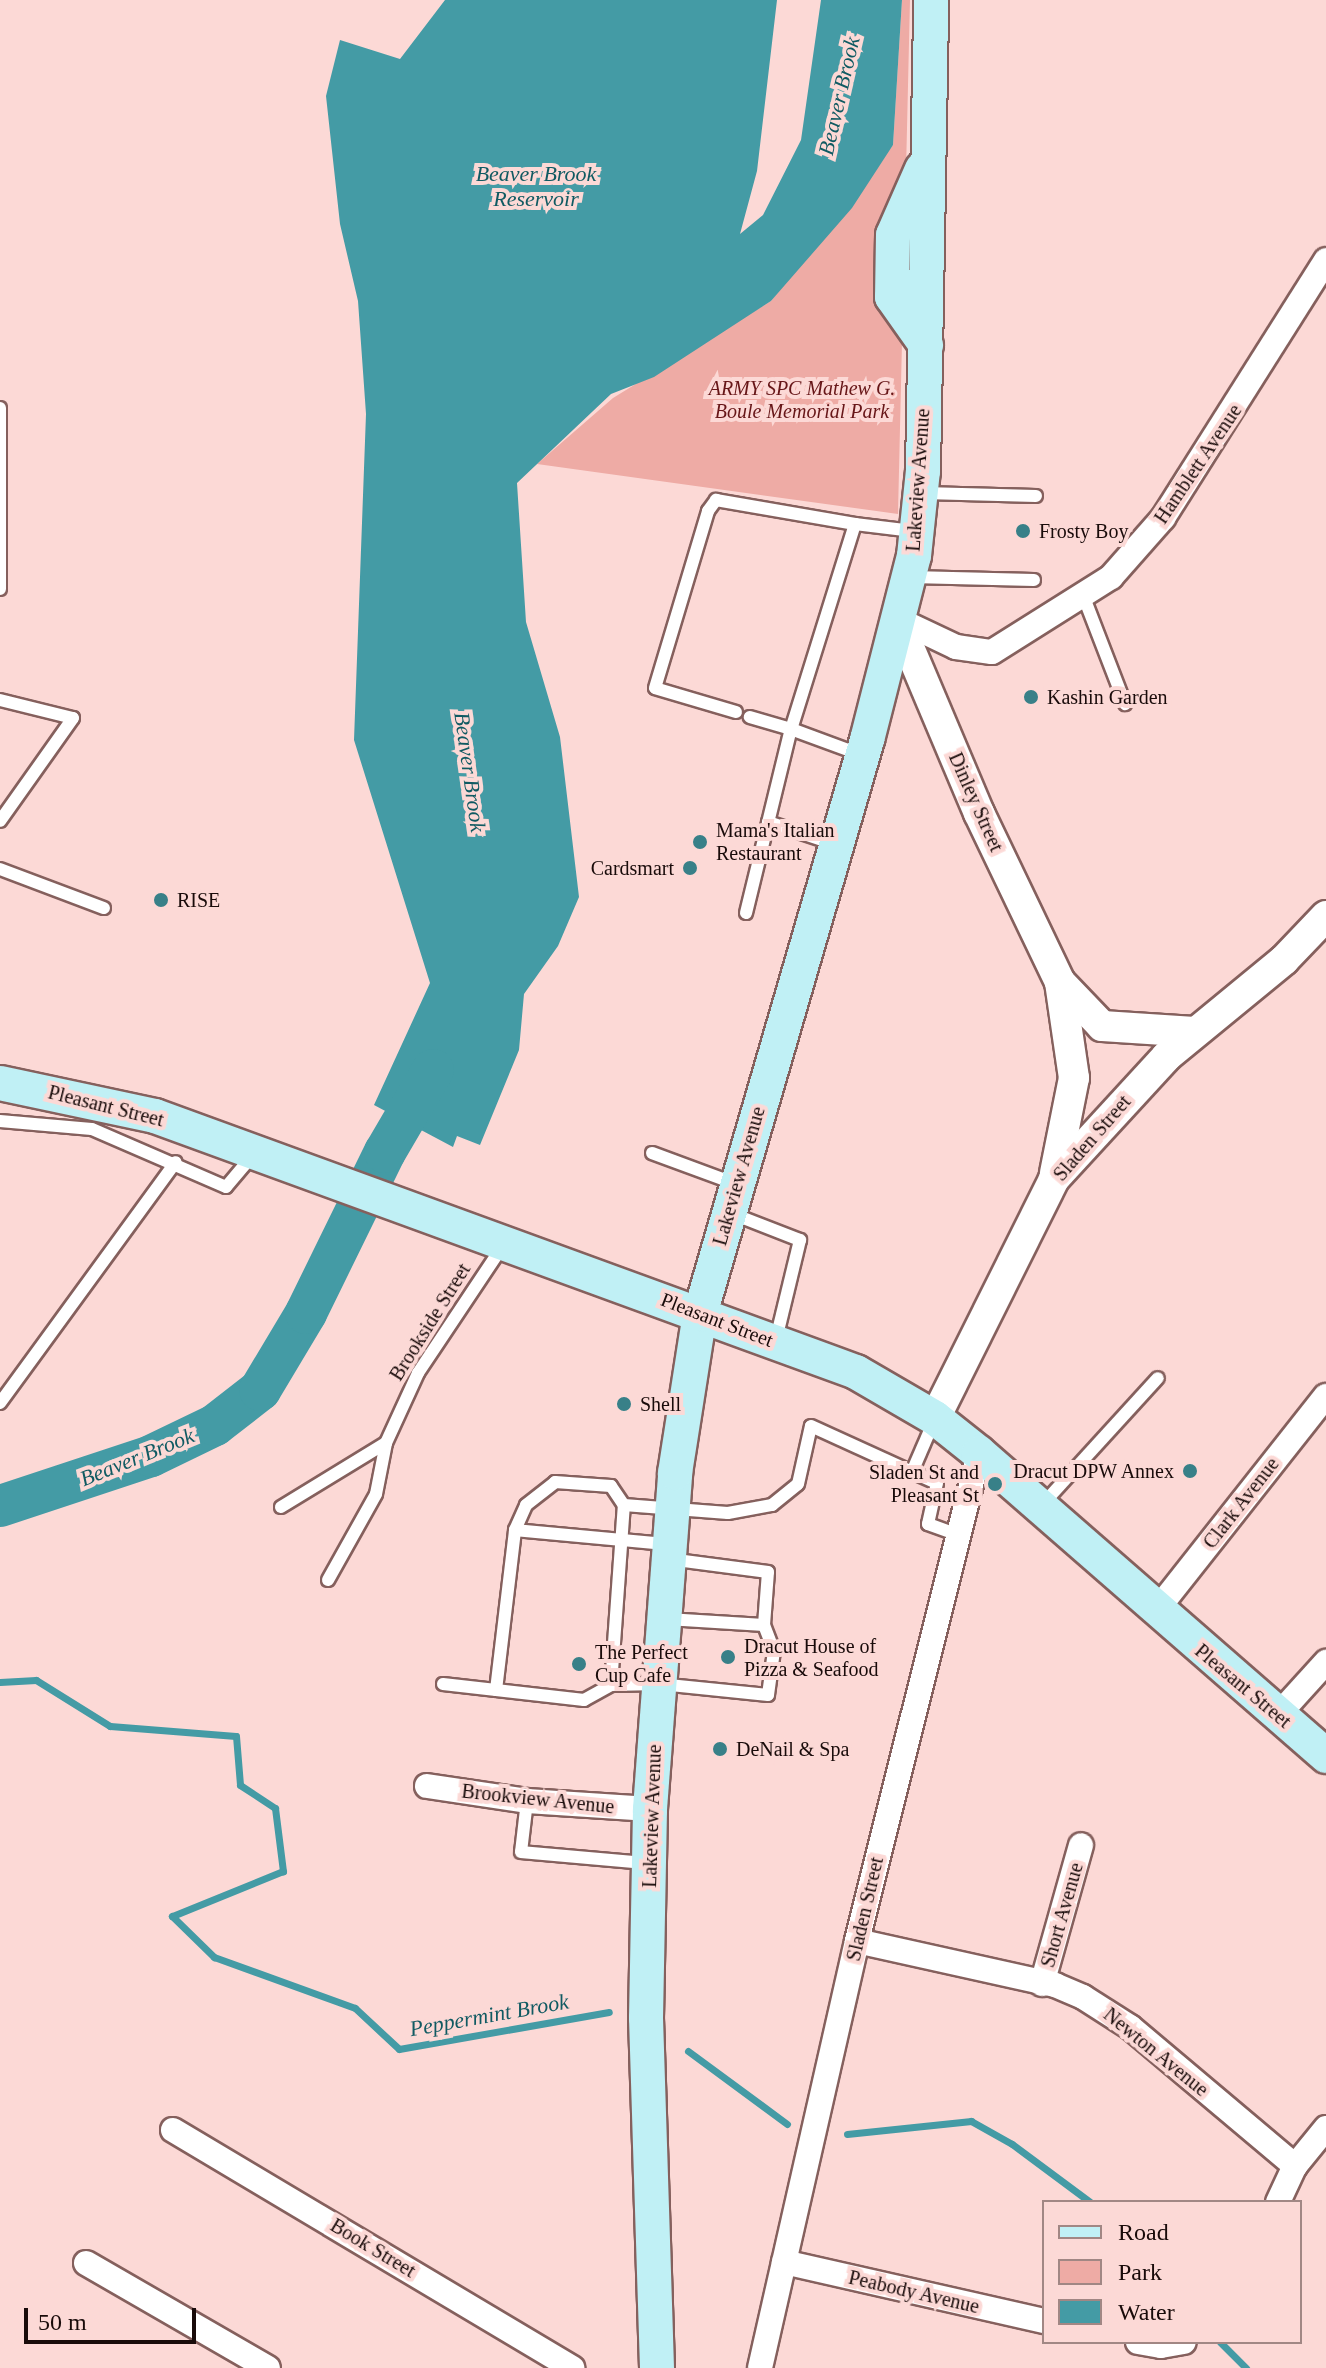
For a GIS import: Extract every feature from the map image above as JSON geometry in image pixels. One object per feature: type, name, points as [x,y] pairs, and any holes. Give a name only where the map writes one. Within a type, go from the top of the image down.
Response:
[{"type":"main road","name":"Lakeview Avenue","points":[[657,2368],[646,2018],[650,1809],[672,1506],[700,1314],[862,755],[908,577],[916,531],[926,345],[931,0]]},
{"type":"main road","name":"Pleasant Street","points":[[0,1083],[155,1116],[437,1223],[504,1244],[856,1372],[935,1418],[979,1453],[1156,1611],[1326,1756]]},
{"type":"street","name":"Hamblett Avenue","points":[[897,619],[956,647],[992,652],[1111,577],[1163,518],[1326,260]]},
{"type":"street","name":"Dinley Street","points":[[897,619],[979,813],[1060,982],[1074,1078],[1054,1179]]},
{"type":"street","name":"Sladen Street","points":[[935,1418],[1054,1179],[1113,1110],[1195,1032],[1284,960],[1326,916]]},
{"type":"street","name":"Dinley Street","points":[[1060,982],[1102,1026],[1195,1032]]},
{"type":"street","name":"Clark Avenue","points":[[1156,1611],[1326,1396]]},
{"type":"street","name":"Sladen Street","points":[[760,2368],[857,1941],[979,1453]]},
{"type":"street","points":[[1278,1715],[1326,1662]]},
{"type":"street","name":"Brookview Avenue","points":[[427,1786],[527,1801],[650,1809]]},
{"type":"street","name":"Short Avenue","points":[[1042,1984],[1081,1845]]},
{"type":"street","name":"Newton Avenue","points":[[857,1941],[1042,1984],[1103,2008],[1295,2166]]},
{"type":"street","points":[[1279,2200],[1295,2166],[1326,2128]]},
{"type":"street","name":"Book Street","points":[[173,2130],[572,2368]]},
{"type":"street","name":"Peabody Avenue","points":[[784,2262],[1042,2321]]},
{"type":"street","points":[[86,2263],[268,2368]]},
{"type":"lane","points":[[0,408],[0,589]]},
{"type":"lane","points":[[920,493],[1036,496]]},
{"type":"lane","points":[[736,712],[655,688],[708,511],[716,500],[855,524],[916,531]]},
{"type":"lane","points":[[746,913],[791,729],[855,524]]},
{"type":"lane","points":[[908,577],[1034,580]]},
{"type":"lane","points":[[1083,595],[1125,704]]},
{"type":"lane","points":[[0,700],[73,718],[0,821]]},
{"type":"lane","points":[[750,717],[862,755]]},
{"type":"lane","points":[[768,822],[836,845]]},
{"type":"lane","points":[[0,869],[104,908]]},
{"type":"lane","points":[[0,1121],[92,1129],[176,1162],[226,1187],[255,1152]]},
{"type":"lane","points":[[652,1153],[800,1240],[775,1342]]},
{"type":"lane","points":[[0,1403],[176,1162]]},
{"type":"lane","name":"Brookside Street","points":[[328,1580],[376,1494],[386,1443],[418,1373],[504,1244]]},
{"type":"lane","points":[[1039,1508],[1158,1378]]},
{"type":"lane","points":[[912,1472],[935,1418]]},
{"type":"lane","points":[[624,1505],[672,1506],[728,1513],[772,1505],[798,1484],[811,1426],[937,1483],[928,1524],[958,1535]]},
{"type":"lane","points":[[281,1507],[386,1443]]},
{"type":"lane","points":[[496,1690],[515,1530],[526,1505],[555,1482],[611,1486],[624,1505],[611,1685]]},
{"type":"lane","points":[[443,1684],[584,1700],[611,1685],[659,1684],[768,1695],[774,1651],[764,1625],[768,1572],[669,1552],[621,1537],[515,1530]]},
{"type":"lane","points":[[664,1619],[764,1625]]},
{"type":"lane","points":[[527,1801],[521,1852],[650,1864]]},
{"type":"green space","name":"ARMY SPC Mathew G. Boule Memorial Park","points":[[902,0],[910,0],[898,514],[537,464],[613,398],[771,301],[809,253],[893,145]]},
{"type":"water","name":"Beaver Brook Reservoir","points":[[445,0],[777,0],[757,171],[740,234],[763,215],[801,140],[821,0],[902,0],[893,145],[852,208],[771,301],[654,377],[611,394],[517,483],[526,622],[560,737],[579,897],[558,946],[524,994],[519,1050],[480,1145],[457,1136],[453,1147],[374,1105],[430,983],[354,740],[366,414],[358,301],[340,224],[326,96],[340,40],[400,59]]},
{"type":"waterway","name":"Beaver Brook","points":[[0,1506],[151,1456],[215,1425],[260,1390],[306,1313],[385,1152],[433,1070]]},
{"type":"waterway","name":"Peppermint Brook","points":[[0,1682],[36,1680],[110,1726],[236,1736],[240,1785],[275,1808],[283,1871],[172,1916],[214,1957],[355,2008],[399,2049],[609,2012]]},
{"type":"waterway","name":"Peppermint Brook","points":[[688,2051],[787,2124]]},
{"type":"waterway","name":"Peppermint Brook","points":[[847,2134],[971,2121],[1012,2144],[1087,2200]]},
{"type":"waterway","name":"Peppermint Brook","points":[[1222,2344],[1246,2368]]},
{"type":"place","name":"Frosty Boy","points":[[1023,531]]},
{"type":"place","name":"Kashin Garden","points":[[1031,697]]},
{"type":"place","name":"Mama's Italian Restaurant","points":[[700,842]]},
{"type":"place","name":"Cardsmart","points":[[690,868]]},
{"type":"place","name":"RISE","points":[[161,900]]},
{"type":"place","name":"Shell","points":[[624,1404]]},
{"type":"place","name":"Dracut DPW Annex","points":[[1190,1471]]},
{"type":"place","name":"Sladen St and Pleasant St","points":[[995,1484]]},
{"type":"place","name":"Dracut House of Pizza & Seafood","points":[[728,1657]]},
{"type":"place","name":"The Perfect Cup Cafe","points":[[579,1664]]},
{"type":"place","name":"DeNail & Spa","points":[[720,1749]]}]
